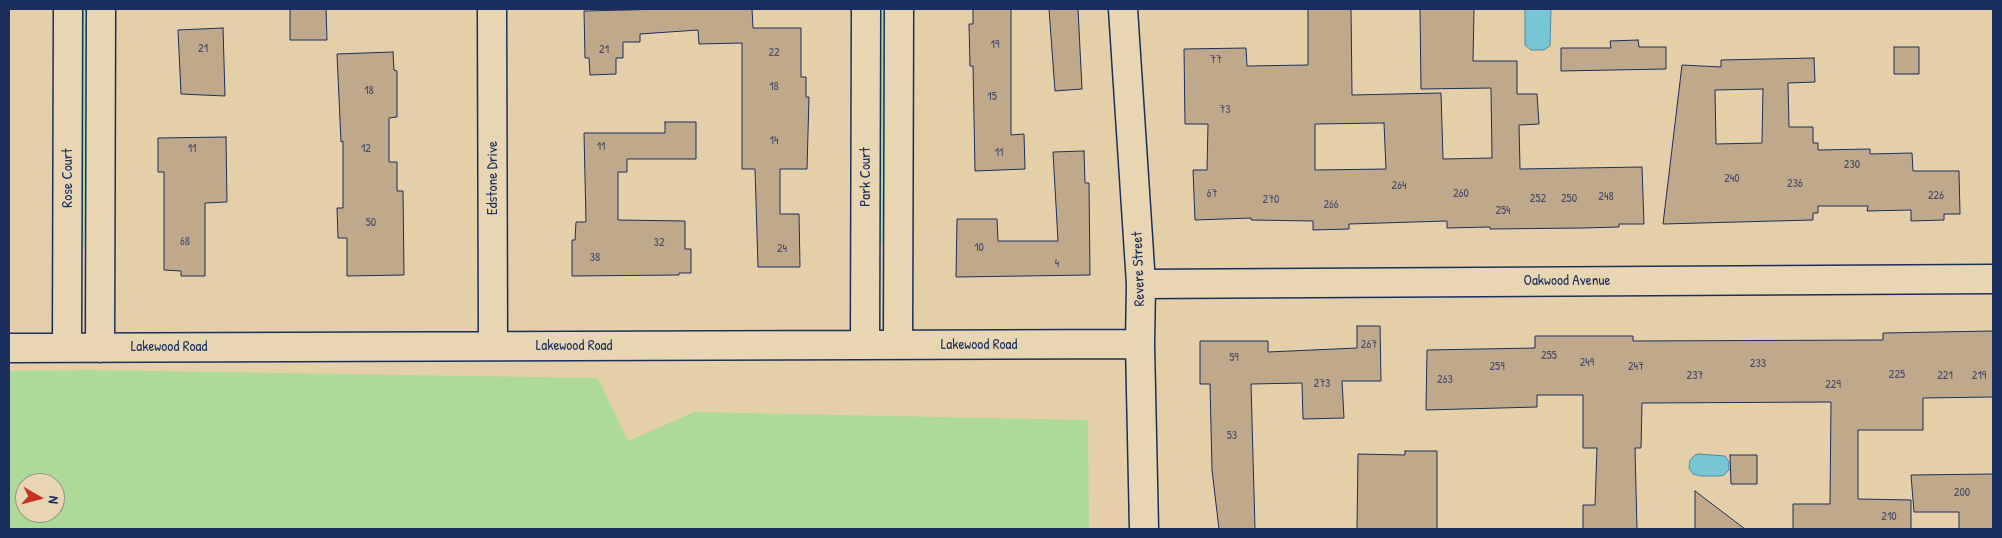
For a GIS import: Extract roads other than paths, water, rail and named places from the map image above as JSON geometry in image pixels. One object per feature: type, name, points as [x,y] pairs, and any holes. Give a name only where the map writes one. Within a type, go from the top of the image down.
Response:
[{"type":"street","name":"Rose Court","points":[[67,348],[68,9]]},
{"type":"street","points":[[100,348],[101,9]]},
{"type":"street","name":"Edstone Drive","points":[[492,9],[493,346]]},
{"type":"street","name":"Park Court","points":[[865,345],[866,9]]},
{"type":"street","points":[[898,9],[898,345]]},
{"type":"street","name":"Revere Street","points":[[1123,9],[1141,284],[1140,344],[1144,529]]},
{"type":"street","name":"Oakwood Avenue","points":[[1141,284],[1993,279]]},
{"type":"street","name":"Lakewood Road","points":[[9,348],[1140,344]]},
{"type":"water","points":[[1525,9],[1551,9],[1550,46],[1544,50],[1531,50],[1525,45]]},
{"type":"water","points":[[1699,454],[1725,456],[1729,462],[1729,470],[1720,476],[1693,474],[1689,468],[1690,460]]}]
